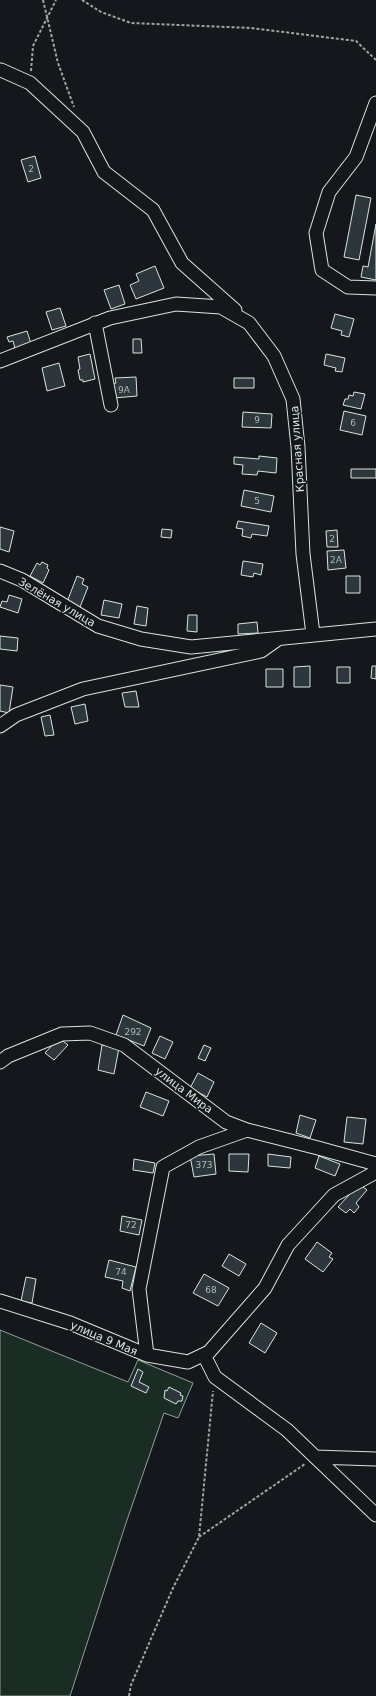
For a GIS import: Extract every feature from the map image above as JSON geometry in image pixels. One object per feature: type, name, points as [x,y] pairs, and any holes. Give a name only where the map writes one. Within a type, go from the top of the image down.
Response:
[{"type":"street","points":[[1,70],[30,83],[83,132],[104,172],[152,210],[182,263],[250,323]]},
{"type":"street","points":[[376,103],[356,157],[329,192],[316,233],[322,270],[348,287],[376,288]]},
{"type":"street","name":"Красная улица","points":[[0,361],[110,318],[176,304],[221,307],[250,323],[274,356],[293,399],[298,447],[303,554],[312,634]]},
{"type":"street","points":[[95,323],[111,405]]},
{"type":"street","name":"Зелёная улица","points":[[0,571],[22,580],[98,626],[141,639],[191,647],[281,637],[376,629]]},
{"type":"street","name":"Зелёная улица","points":[[0,726],[16,715],[83,689],[260,651],[281,637]]},
{"type":"street","name":"улица Мира","points":[[0,1062],[8,1056],[62,1034],[90,1032],[124,1045],[226,1122],[247,1130],[376,1164]]},
{"type":"street","points":[[147,1356],[139,1289],[163,1167],[199,1147],[247,1130]]},
{"type":"street","points":[[376,1172],[334,1195],[288,1245],[265,1288],[206,1353],[214,1377],[287,1430],[376,1515]]},
{"type":"street","name":"улица 9 Мая","points":[[0,1301],[70,1323],[147,1356],[188,1362],[206,1353]]},
{"type":"street","points":[[315,1457],[376,1459]]},
{"type":"path","points":[[44,0],[58,63],[76,111]]},
{"type":"path","points":[[30,83],[33,46],[56,0]]},
{"type":"path","points":[[82,0],[101,12],[130,23],[251,28],[356,41],[376,60]]},
{"type":"path","points":[[129,1696],[132,1685],[173,1588],[199,1537],[214,1377]]},
{"type":"path","points":[[199,1537],[315,1457]]},
{"type":"green space","points":[[0,1330],[128,1382],[138,1360],[193,1383],[178,1418],[164,1413],[126,1523],[70,1696],[0,1696]]},
{"type":"building","points":[[35,156],[41,178],[28,182],[21,160]]},
{"type":"building","points":[[356,195],[371,198],[359,260],[344,257]]},
{"type":"building","points":[[376,224],[376,280],[361,277],[363,266],[368,267]]},
{"type":"building","points":[[155,266],[164,288],[136,299],[130,285],[139,281],[136,274]]},
{"type":"building","points":[[119,285],[125,304],[111,309],[104,290]]},
{"type":"building","points":[[60,308],[66,326],[52,330],[46,312]]},
{"type":"building","points":[[335,314],[354,319],[349,337],[341,335],[342,331],[331,328]]},
{"type":"building","points":[[27,331],[32,347],[16,352],[13,341],[9,342],[7,337]]},
{"type":"building","points":[[133,339],[141,339],[142,353],[133,353]]},
{"type":"building","points":[[90,354],[95,379],[83,382],[83,380],[80,380],[78,370],[80,369],[78,357]]},
{"type":"building","points":[[326,354],[345,358],[342,372],[335,371],[336,368],[324,365]]},
{"type":"building","points":[[59,363],[65,386],[47,391],[42,368]]},
{"type":"building","points":[[136,377],[137,396],[114,398],[111,385],[116,383],[115,378]]},
{"type":"building","points":[[234,378],[254,378],[254,388],[234,388]]},
{"type":"building","points":[[354,392],[365,394],[361,409],[343,405],[345,399],[348,399],[349,395],[353,396]]},
{"type":"building","points":[[344,411],[366,416],[362,435],[340,430]]},
{"type":"building","points":[[243,412],[272,414],[271,428],[242,427]]},
{"type":"building","points":[[259,456],[277,458],[276,473],[258,471],[257,475],[242,474],[243,465],[234,464],[234,457],[259,459]]},
{"type":"building","points":[[351,469],[376,469],[376,478],[351,478]]},
{"type":"building","points":[[244,490],[274,496],[271,512],[241,506]]},
{"type":"building","points":[[238,521],[269,526],[267,536],[252,534],[251,538],[242,536],[243,529],[236,528]]},
{"type":"building","points":[[0,527],[14,531],[9,552],[0,549]]},
{"type":"building","points":[[162,529],[172,530],[171,538],[161,537]]},
{"type":"building","points":[[337,530],[338,547],[327,547],[326,531]]},
{"type":"building","points":[[344,550],[346,568],[328,570],[327,551]]},
{"type":"building","points":[[243,561],[263,564],[261,575],[254,573],[253,577],[241,575]]},
{"type":"building","points":[[42,562],[48,565],[47,568],[49,570],[43,583],[30,576],[37,563],[40,565]]},
{"type":"building","points":[[77,576],[84,579],[82,584],[88,587],[80,607],[67,602]]},
{"type":"building","points":[[346,576],[360,576],[360,593],[346,593]]},
{"type":"building","points":[[9,595],[22,599],[18,613],[0,607],[2,601],[7,602]]},
{"type":"building","points":[[104,600],[122,604],[119,618],[101,615]]},
{"type":"building","points":[[137,606],[148,608],[146,626],[134,624]]},
{"type":"building","points":[[188,615],[197,615],[197,632],[187,631]]},
{"type":"building","points":[[257,622],[258,633],[238,634],[238,624]]},
{"type":"building","points":[[0,636],[18,638],[17,651],[0,649]]},
{"type":"building","points":[[310,666],[310,687],[294,687],[294,667]]},
{"type":"building","points":[[372,666],[376,666],[376,679],[371,678]]},
{"type":"building","points":[[337,667],[350,667],[350,683],[337,683]]},
{"type":"building","points":[[266,669],[283,669],[283,687],[266,687]]},
{"type":"building","points":[[0,685],[13,687],[9,713],[0,711]]},
{"type":"building","points":[[136,691],[139,707],[125,707],[122,693]]},
{"type":"building","points":[[85,704],[88,721],[75,724],[71,707]]},
{"type":"building","points":[[50,715],[54,735],[45,736],[41,717]]},
{"type":"building","points":[[123,1015],[151,1028],[144,1046],[116,1035]]},
{"type":"building","points":[[160,1036],[173,1042],[165,1059],[152,1053]]},
{"type":"building","points":[[59,1038],[68,1045],[54,1060],[45,1053]]},
{"type":"building","points":[[102,1045],[119,1048],[114,1074],[98,1070]]},
{"type":"building","points":[[204,1045],[211,1048],[205,1061],[198,1058]]},
{"type":"building","points":[[198,1073],[214,1082],[207,1097],[190,1088]]},
{"type":"building","points":[[146,1092],[169,1101],[163,1116],[140,1107]]},
{"type":"building","points":[[300,1115],[316,1120],[310,1138],[296,1133]]},
{"type":"building","points":[[347,1117],[366,1119],[363,1144],[344,1142]]},
{"type":"building","points":[[214,1154],[216,1174],[194,1177],[190,1156]]},
{"type":"building","points":[[229,1154],[249,1154],[248,1172],[229,1171]]},
{"type":"building","points":[[268,1154],[291,1157],[290,1168],[268,1166]]},
{"type":"building","points":[[319,1156],[340,1164],[335,1176],[315,1168]]},
{"type":"building","points":[[134,1159],[155,1163],[153,1173],[133,1170]]},
{"type":"building","points":[[359,1184],[367,1190],[356,1203],[359,1207],[354,1213],[350,1209],[346,1213],[338,1207]]},
{"type":"building","points":[[122,1216],[142,1220],[139,1235],[120,1231]]},
{"type":"building","points":[[317,1242],[332,1253],[329,1257],[333,1259],[323,1272],[305,1259]]},
{"type":"building","points":[[229,1254],[246,1264],[239,1276],[222,1266]]},
{"type":"building","points":[[109,1260],[136,1267],[130,1291],[122,1288],[123,1281],[105,1277]]},
{"type":"building","points":[[204,1274],[229,1288],[218,1306],[193,1293]]},
{"type":"building","points":[[26,1277],[36,1279],[32,1303],[21,1301]]},
{"type":"building","points":[[261,1323],[277,1333],[265,1353],[249,1343]]},
{"type":"building","points":[[138,1369],[143,1372],[139,1382],[149,1387],[146,1393],[131,1386]]},
{"type":"building","points":[[169,1387],[181,1393],[180,1395],[183,1396],[182,1401],[178,1401],[176,1404],[164,1398],[165,1390],[167,1391]]}]
